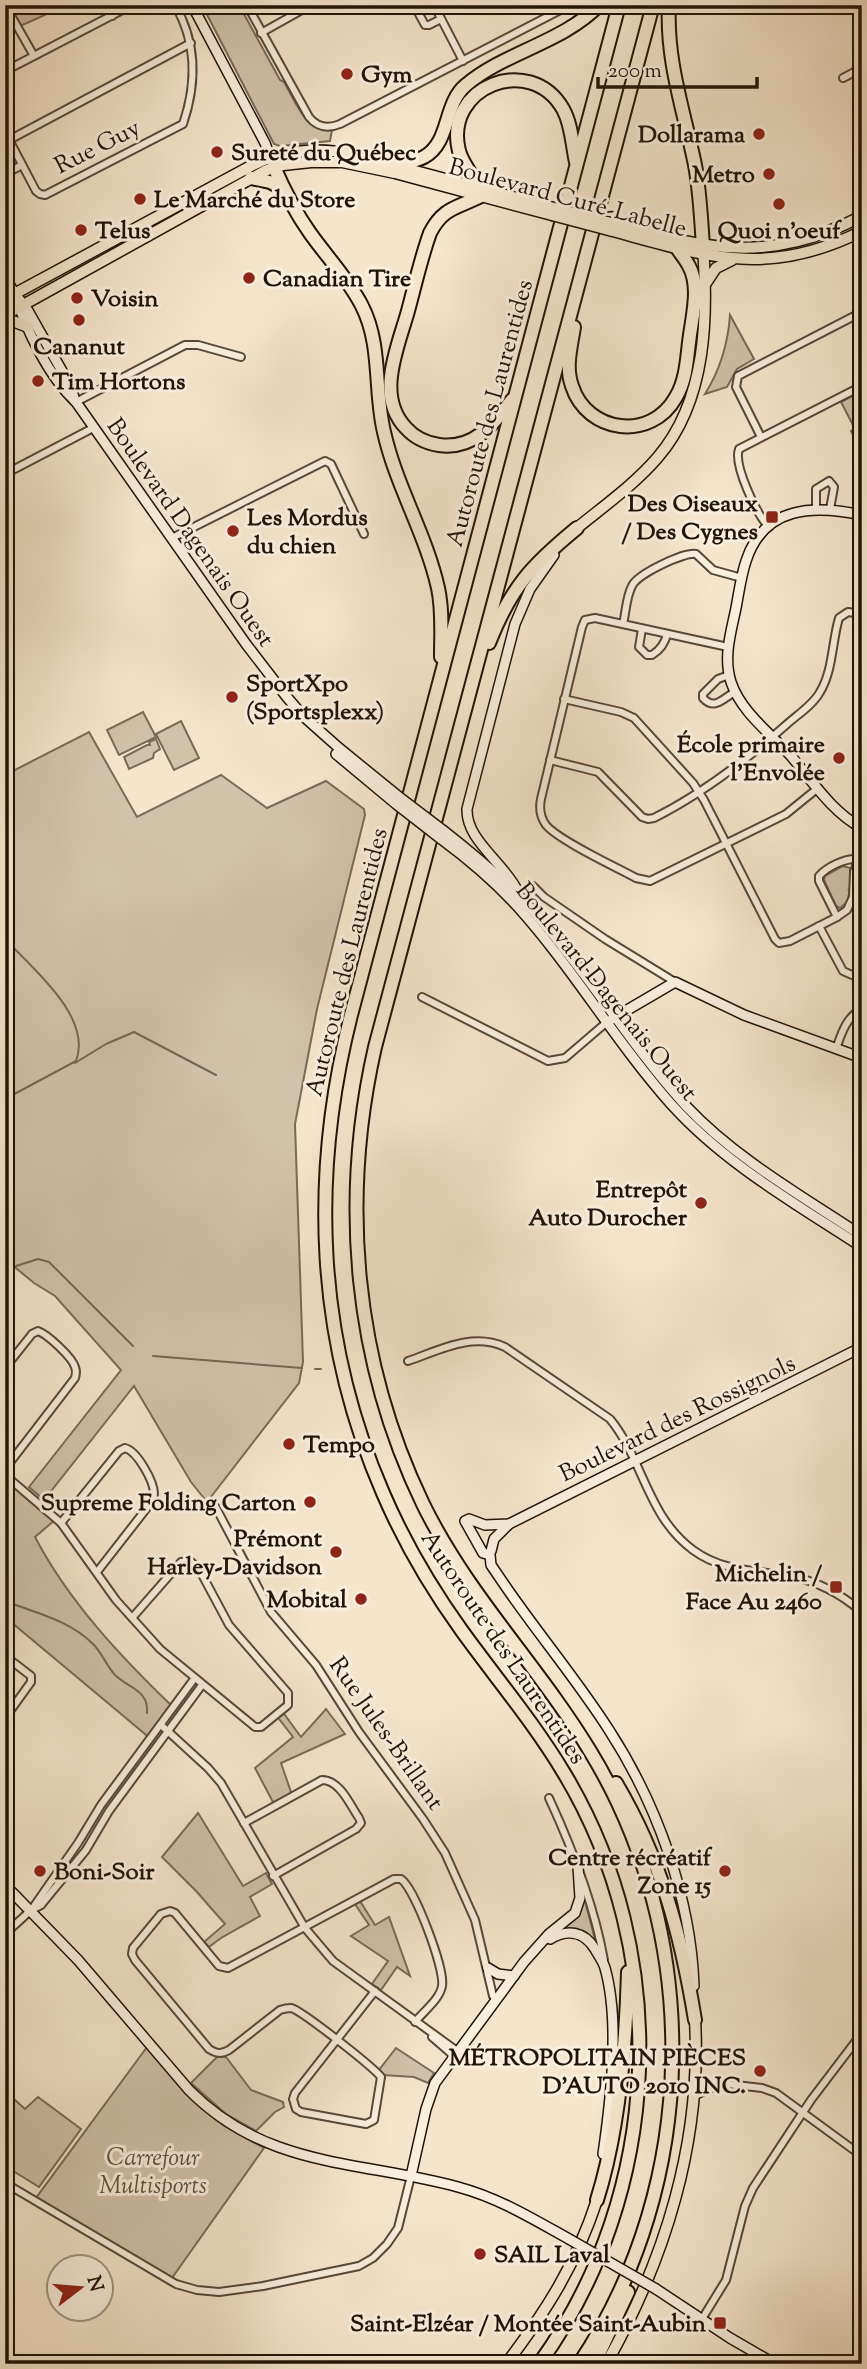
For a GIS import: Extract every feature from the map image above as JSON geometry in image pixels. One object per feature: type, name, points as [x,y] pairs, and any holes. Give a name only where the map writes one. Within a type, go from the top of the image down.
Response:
[{"type":"highway","points":[[398,165],[422,158],[434,149],[441,137],[452,102],[467,83],[580,22],[599,5]]},
{"type":"highway","name":"Autoroute des Laurentides","points":[[539,2364],[563,2327],[597,2261],[613,2218],[627,2166],[636,2114],[640,2049],[637,1992],[629,1939],[606,1858],[576,1792],[548,1747],[447,1609],[394,1518],[373,1470],[342,1368],[332,1311],[325,1242],[324,1194],[327,1141],[334,1093],[351,1015],[619,5]]},
{"type":"highway","points":[[467,706],[492,603],[653,5]]},
{"type":"highway","points":[[669,5],[671,59],[695,168],[703,250]]},
{"type":"highway","points":[[516,394],[484,433],[468,442],[451,445],[428,442],[413,434],[401,422],[391,401],[391,376],[430,233],[436,222],[449,210],[481,192],[461,158],[458,142],[458,126],[472,99],[485,88],[501,81],[528,81],[541,87],[555,98],[568,119],[576,166]]},
{"type":"highway","points":[[272,162],[282,188],[308,231],[354,292],[369,321],[383,430],[437,585],[441,623],[441,676]]},
{"type":"highway","points":[[251,178],[282,188]]},
{"type":"highway","points":[[582,273],[568,366],[571,385],[581,405],[595,418],[617,427],[639,425],[656,418],[670,406],[683,381],[695,289],[690,268],[677,248]]},
{"type":"highway","points":[[467,706],[492,635],[513,593],[542,557],[577,528]]},
{"type":"highway","name":"Autoroute des Laurentides","points":[[467,706],[378,1035],[368,1084],[357,1171],[358,1266],[365,1320],[379,1385],[397,1441],[419,1494],[464,1577],[590,1750],[633,1839],[653,1898],[665,1955],[672,2014],[673,2065],[668,2128],[652,2201],[635,2255],[610,2311],[579,2364]]},
{"type":"highway","points":[[544,1684],[606,1766],[645,1839],[665,1887],[677,1926],[695,2020]]},
{"type":"highway","points":[[594,2364],[628,2292],[649,2236],[662,2189],[675,2119],[678,2062],[676,1989],[653,1898]]},
{"type":"highway","points":[[597,2200],[608,2158],[625,2046],[629,1939]]},
{"type":"main road","name":"Boulevard Curé-Labelle","points":[[10,297],[233,175],[300,152],[328,151],[398,165],[481,192],[732,260],[798,255],[833,245],[862,231]]},
{"type":"main road","name":"Boulevard Curé-Labelle","points":[[5,316],[251,178],[272,162],[350,163],[481,192]]},
{"type":"main road","name":"Boulevard Curé-Labelle","points":[[606,226],[677,248],[703,250],[786,244],[821,235],[862,216]]},
{"type":"main road","points":[[577,528],[652,464],[676,431],[690,400],[705,320],[703,250]]},
{"type":"main road","points":[[706,284],[716,268],[732,260]]},
{"type":"main road","points":[[5,316],[28,327]]},
{"type":"main road","points":[[606,2364],[641,2296],[662,2242],[683,2164],[695,2094],[695,2020]]},
{"type":"main road","points":[[695,2094],[718,2083]]},
{"type":"main road","points":[[506,2364],[550,2303],[570,2267],[597,2200]]},
{"type":"main road","points":[[500,2364],[528,2335]]},
{"type":"street","points":[[5,5],[34,56]]},
{"type":"street","points":[[106,5],[112,16]]},
{"type":"street","points":[[5,71],[132,5]]},
{"type":"street","points":[[9,139],[191,43],[175,5]]},
{"type":"street","points":[[192,5],[226,67],[272,162]]},
{"type":"street","points":[[247,5],[309,117],[324,127],[340,124],[570,5]]},
{"type":"street","points":[[261,33],[311,5]]},
{"type":"street","points":[[414,5],[425,25],[441,19]]},
{"type":"street","points":[[433,5],[463,61]]},
{"type":"street","name":"Rue Guy","points":[[5,174],[22,165],[36,191],[45,195],[183,124],[192,83],[194,60],[191,43]]},
{"type":"street","points":[[843,78],[862,68]]},
{"type":"street","points":[[5,132],[22,165]]},
{"type":"street","name":"Boulevard Dagenais Ouest","points":[[5,277],[10,297],[21,306],[71,387],[76,402]]},
{"type":"street","name":"Boulevard Dagenais Ouest","points":[[21,306],[28,327],[61,386],[76,402],[254,655],[314,732],[330,748],[497,875],[522,900],[554,936],[663,1094],[702,1136],[745,1170],[862,1248]]},
{"type":"street","points":[[761,437],[736,387],[738,376],[862,312]]},
{"type":"street","points":[[76,402],[185,345],[198,345],[241,357]]},
{"type":"street","points":[[769,527],[760,517],[751,499],[737,456],[741,447],[862,386]]},
{"type":"street","points":[[5,474],[93,428]]},
{"type":"street","points":[[172,538],[325,461],[329,462],[334,471],[364,534]]},
{"type":"street","points":[[816,508],[816,489],[829,481],[834,485],[830,509]]},
{"type":"street","points":[[862,515],[816,508],[793,513],[769,527],[748,554],[728,647],[729,675],[747,709],[842,815],[862,828]]},
{"type":"street","points":[[522,900],[512,878],[471,830],[467,818],[468,803],[510,642],[521,610],[547,563],[577,528]]},
{"type":"street","points":[[623,624],[634,582],[684,555],[696,554],[713,570],[742,578]]},
{"type":"street","points":[[550,760],[598,772],[646,819],[665,812],[699,792],[763,747],[809,705],[820,692],[825,680],[840,616],[850,612],[862,614]]},
{"type":"street","points":[[728,647],[592,617],[584,621],[540,803],[541,815],[546,825],[556,834],[638,880],[655,880],[786,814],[818,788]]},
{"type":"street","points":[[642,629],[639,647],[647,655],[657,652],[665,643],[667,634]]},
{"type":"street","points":[[729,675],[716,681],[704,694],[704,698],[714,705],[736,692]]},
{"type":"street","points":[[565,699],[621,712],[634,718],[699,792],[777,942],[786,943],[847,910],[852,900],[854,872],[862,848]]},
{"type":"street","name":"Boulevard Dagenais Ouest","points":[[454,844],[524,913],[611,1019],[672,1089],[720,1138],[862,1236]]},
{"type":"street","points":[[837,917],[819,876],[848,859],[858,859]]},
{"type":"street","points":[[533,886],[544,897],[612,945],[675,982],[744,1015],[862,1058]]},
{"type":"street","points":[[819,926],[842,971],[852,975],[862,970]]},
{"type":"street","points":[[422,997],[548,1061],[565,1058],[611,1019],[675,982]]},
{"type":"street","points":[[836,1049],[845,1025],[851,1016],[862,1008]]},
{"type":"street","points":[[5,1368],[32,1334],[38,1331],[45,1333],[77,1370],[75,1378],[5,1472],[61,1524],[131,1618],[194,1679],[255,1727],[261,1727],[288,1705],[288,1693],[229,1625],[199,1569],[190,1561],[181,1562],[131,1618]]},
{"type":"street","points":[[408,1361],[466,1341],[482,1340],[499,1344],[608,1416],[618,1430],[665,1522],[683,1542],[700,1555],[734,1569],[786,1576],[813,1583],[834,1592],[862,1612]]},
{"type":"street","name":"Boulevard des Rossignols","points":[[490,1553],[494,1539],[509,1524],[862,1347]]},
{"type":"street","points":[[61,1524],[119,1451],[125,1448],[139,1457],[154,1496],[97,1572]]},
{"type":"street","name":"Rue Jules-Brillant","points":[[214,1504],[271,1612],[320,1670],[359,1732],[438,1842],[457,1876],[471,1910],[488,1968],[492,1994],[496,2000]]},
{"type":"street","points":[[509,1524],[489,1525],[469,1519],[464,1521],[483,1553],[490,1553],[491,1565],[597,1710],[643,1791],[668,1858],[687,1923],[692,1957],[695,2020]]},
{"type":"street","points":[[5,1656],[31,1676],[31,1682],[5,1718]]},
{"type":"street","points":[[5,1934],[30,1911],[101,1805],[194,1679]]},
{"type":"street","points":[[30,1911],[41,1905],[86,1850],[109,1811],[202,1685]]},
{"type":"street","points":[[160,1725],[221,1783],[304,1928],[333,1961],[456,2054]]},
{"type":"street","points":[[244,1823],[322,1780],[335,1783],[359,1818],[360,1823],[356,1829],[273,1877]]},
{"type":"street","points":[[549,1798],[578,1867],[596,1923],[611,2012],[612,2067],[597,2200]]},
{"type":"street","points":[[5,2183],[176,2284],[197,2290],[219,2292],[280,2283],[359,2266],[373,2258],[398,2228],[430,2095],[438,2077],[514,1976],[550,1934],[578,1908],[578,1867]]},
{"type":"street","points":[[375,1991],[336,2040],[295,2093],[293,2104],[301,2112],[371,2123],[374,2120],[381,2077],[336,2040],[297,2011],[290,2008],[280,2010],[229,2050],[215,2053],[132,1954],[165,1911],[175,1913],[223,1968],[232,1967],[394,1880],[401,1879],[406,1882],[422,1914],[442,1982],[439,1993],[415,2022]]},
{"type":"street","points":[[5,1885],[82,1965],[183,2083],[202,2103],[226,2121],[262,2141],[300,2155],[411,2176],[493,2198],[656,2289],[775,2364]]},
{"type":"street","points":[[537,1949],[560,1934],[576,1933],[590,1941],[605,1966]]},
{"type":"street","points":[[488,1968],[501,1976],[514,1976]]},
{"type":"street","points":[[702,2319],[726,2280],[753,2188],[803,2112],[862,2033]]},
{"type":"street","points":[[718,2083],[768,2090],[780,2095],[862,2156]]},
{"type":"green space","points":[[5,5],[67,5],[18,27]]},
{"type":"green space","points":[[202,5],[239,5],[297,107],[315,126],[332,130],[330,141],[280,146],[274,144]]},
{"type":"green space","points":[[730,315],[754,359],[737,369],[727,387],[705,394],[722,356]]},
{"type":"green space","points":[[854,395],[862,412],[862,453],[851,431],[855,429],[841,402]]},
{"type":"green space","points":[[143,712],[156,737],[119,755],[107,730]]},
{"type":"green space","points":[[181,721],[199,758],[174,770],[156,734]]},
{"type":"green space","points":[[89,732],[137,817],[221,775],[267,808],[326,781],[364,809],[365,815],[317,1009],[295,1124],[303,1362],[299,1383],[207,1502],[191,1482],[134,1386],[44,1500],[29,1487],[121,1370],[55,1296],[5,1259],[5,775]]},
{"type":"green space","points":[[156,739],[160,749],[154,753],[153,758],[129,769],[124,757],[150,745],[149,742]]},
{"type":"green space","points":[[843,866],[850,868],[850,890],[847,902],[840,908],[836,906],[824,880],[825,876]]},
{"type":"green space","points":[[5,1475],[56,1519],[35,1537],[64,1584],[97,1628],[173,1707],[151,1739],[5,1617]]},
{"type":"green space","points":[[326,1709],[345,1734],[281,1763],[292,1795],[274,1804],[255,1768],[293,1737],[276,1715],[282,1711],[301,1737]]},
{"type":"green space","points":[[198,1813],[243,1886],[266,1873],[272,1884],[250,1897],[260,1916],[209,1947],[204,1942],[225,1924],[162,1857]]},
{"type":"green space","points":[[584,1897],[597,1947],[572,1929],[560,1930]]},
{"type":"green space","points":[[360,1901],[375,1925],[389,1917],[410,1976],[397,1967],[381,1990],[372,1984],[388,1961],[351,1936],[369,1925],[355,1904]]},
{"type":"green space","name":"Carrefour Multisports","points":[[147,2047],[197,2104],[223,2125],[264,2148],[172,2278],[36,2198]]},
{"type":"green space","points":[[396,2048],[434,2073],[428,2083],[414,2077],[383,2075],[379,2070]]},
{"type":"green space","points":[[217,2057],[226,2057],[251,2090],[283,2102],[284,2107],[256,2131],[226,2114],[191,2083]]},
{"type":"green space","points":[[5,2091],[25,2109],[38,2097],[81,2129],[39,2187],[5,2166]]},
{"type":"waterway","points":[[5,939],[57,994],[76,1027],[79,1044],[76,1061],[5,1099]]},
{"type":"waterway","points":[[75,1063],[106,1044],[134,1032],[216,1075]]},
{"type":"waterway","points":[[5,1262],[13,1267],[38,1259],[49,1262],[133,1346]]},
{"type":"waterway","points":[[153,1356],[302,1368]]},
{"type":"waterway","points":[[315,1369],[321,1369]]},
{"type":"waterway","points":[[5,1601],[52,1618],[84,1636],[115,1675],[141,1694],[147,1705],[147,1713]]},
{"type":"place","name":"Gym","points":[[347,74]]},
{"type":"place","name":"Dollarama","points":[[759,134]]},
{"type":"place","name":"Sureté du Québec","points":[[217,152]]},
{"type":"place","name":"Metro","points":[[769,174]]},
{"type":"place","name":"Le Marché du Store","points":[[140,199]]},
{"type":"place","name":"Quoi n'oeuf","points":[[779,204]]},
{"type":"place","name":"Telus","points":[[81,230]]},
{"type":"place","name":"Canadian Tire","points":[[249,278]]},
{"type":"place","name":"Voisin","points":[[77,298]]},
{"type":"place","name":"Cananut","points":[[79,320]]},
{"type":"place","name":"Tim Hortons","points":[[38,381]]},
{"type":"place","name":"Des Oiseaux / Des Cygnes","points":[[772,517]]},
{"type":"place","name":"Les Mordus du chien","points":[[233,531]]},
{"type":"place","name":"SportXpo (Sportsplexx)","points":[[232,697]]},
{"type":"place","name":"École primaire l'Envolée","points":[[839,758]]},
{"type":"place","name":"Entrepôt Auto Durocher","points":[[701,1203]]},
{"type":"place","name":"Tempo","points":[[289,1444]]},
{"type":"place","name":"Supreme Folding Carton","points":[[310,1502]]},
{"type":"place","name":"Prémont Harley-Davidson","points":[[336,1552]]},
{"type":"place","name":"Michelin / Face Au 2460","points":[[836,1587]]},
{"type":"place","name":"Mobital","points":[[361,1599]]},
{"type":"place","name":"Boni-Soir","points":[[40,1871]]},
{"type":"place","name":"Centre récréatif Zone 15","points":[[725,1871]]},
{"type":"place","name":"MÉTROPOLITAIN PIÈCES D'AUTO 2010 INC.","points":[[760,2071]]},
{"type":"place","name":"SAIL Laval","points":[[480,2254]]},
{"type":"place","name":"Saint-Elzéar / Montée Saint-Aubin","points":[[720,2323]]}]
